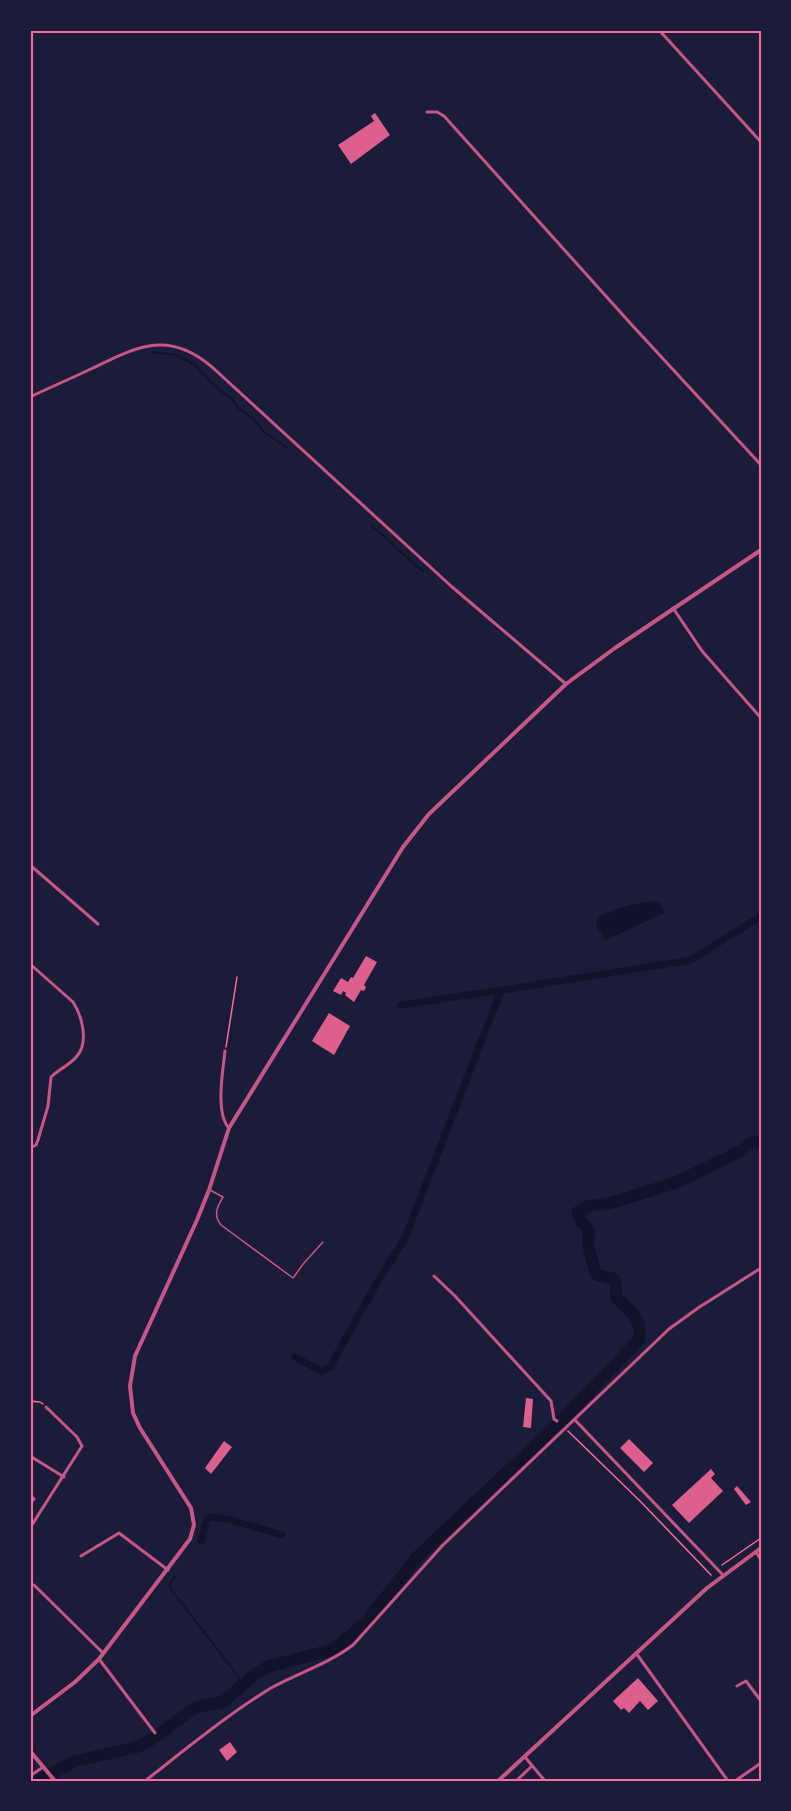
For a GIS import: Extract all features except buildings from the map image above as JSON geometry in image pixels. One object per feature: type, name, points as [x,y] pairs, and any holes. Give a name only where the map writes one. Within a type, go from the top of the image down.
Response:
[{"type":"street","points":[[659,30],[761,142]]},
{"type":"street","points":[[426,112],[437,112],[444,116],[761,465]]},
{"type":"street","points":[[30,398],[145,346],[166,345],[188,351],[212,367],[451,586],[566,684]]},
{"type":"street","points":[[30,1716],[75,1682],[99,1659],[190,1539],[194,1525],[188,1502],[136,1421],[131,1403],[131,1375],[139,1346],[209,1190],[229,1128],[415,830],[566,684],[673,608],[761,550]]},
{"type":"street","points":[[673,608],[702,651],[761,718]]},
{"type":"street","points":[[30,865],[98,924]]},
{"type":"street","points":[[30,964],[73,1002],[77,1009],[83,1037],[79,1054],[51,1077],[48,1106],[36,1145],[30,1148]]},
{"type":"street","points":[[225,1051],[222,1112],[225,1124],[229,1128]]},
{"type":"street","points":[[145,1781],[248,1703],[275,1686],[339,1655],[353,1645],[442,1546],[669,1329],[761,1268]]},
{"type":"street","points":[[434,1276],[551,1401],[554,1419],[557,1421]]},
{"type":"street","points":[[30,1528],[81,1449],[81,1442],[45,1407]]},
{"type":"street","points":[[574,1420],[723,1575]]},
{"type":"street","points":[[561,1425],[565,1429]]},
{"type":"street","points":[[31,1457],[63,1477]]},
{"type":"street","points":[[30,1495],[34,1499],[30,1503]]},
{"type":"street","points":[[81,1556],[119,1533],[168,1570]]},
{"type":"street","points":[[498,1781],[723,1575],[761,1548]]},
{"type":"street","points":[[756,1552],[761,1560]]},
{"type":"street","points":[[34,1585],[103,1653]]},
{"type":"street","points":[[636,1653],[728,1781]]},
{"type":"street","points":[[99,1659],[156,1733]]},
{"type":"street","points":[[737,1686],[746,1681],[761,1701]]},
{"type":"street","points":[[30,1751],[55,1781]]},
{"type":"street","points":[[524,1757],[544,1781]]},
{"type":"street","points":[[735,1781],[761,1763]]},
{"type":"street","points":[[516,1781],[532,1766]]},
{"type":"street","points":[[30,1776],[43,1767]]},
{"type":"lane","points":[[209,1190],[223,1197],[216,1212],[216,1218],[221,1225],[293,1278],[323,1242]]},
{"type":"path","points":[[225,1051],[237,977]]},
{"type":"path","points":[[30,1401],[41,1402],[45,1407]]},
{"type":"path","points":[[565,1429],[711,1575]]},
{"type":"path","points":[[718,1569],[761,1539]]},
{"type":"shaded area","points":[[659,901],[664,913],[608,939],[605,940],[596,925],[597,918],[609,912],[636,904]]},
{"type":"waterway","points":[[152,352],[176,355],[194,364],[216,387],[232,399],[238,408],[255,420],[263,431],[287,448]]},
{"type":"waterway","points":[[372,526],[423,571]]},
{"type":"waterway","points":[[295,1357],[321,1371],[330,1367],[376,1284],[405,1238],[503,990],[691,960],[761,916]]},
{"type":"waterway","points":[[401,1005],[502,990]]},
{"type":"waterway","points":[[38,1781],[75,1761],[137,1747],[148,1742],[196,1707],[223,1702],[254,1675],[267,1667],[335,1649],[367,1621],[417,1557],[558,1424],[639,1340],[637,1321],[616,1298],[614,1279],[597,1275],[595,1272],[588,1244],[589,1230],[580,1220],[578,1212],[587,1206],[611,1203],[675,1183],[741,1151],[749,1144],[761,1141]]},
{"type":"waterway","points":[[201,1541],[210,1517],[228,1519],[282,1535]]},
{"type":"waterway","points":[[175,1577],[170,1583],[170,1588],[238,1676],[242,1685]]}]
